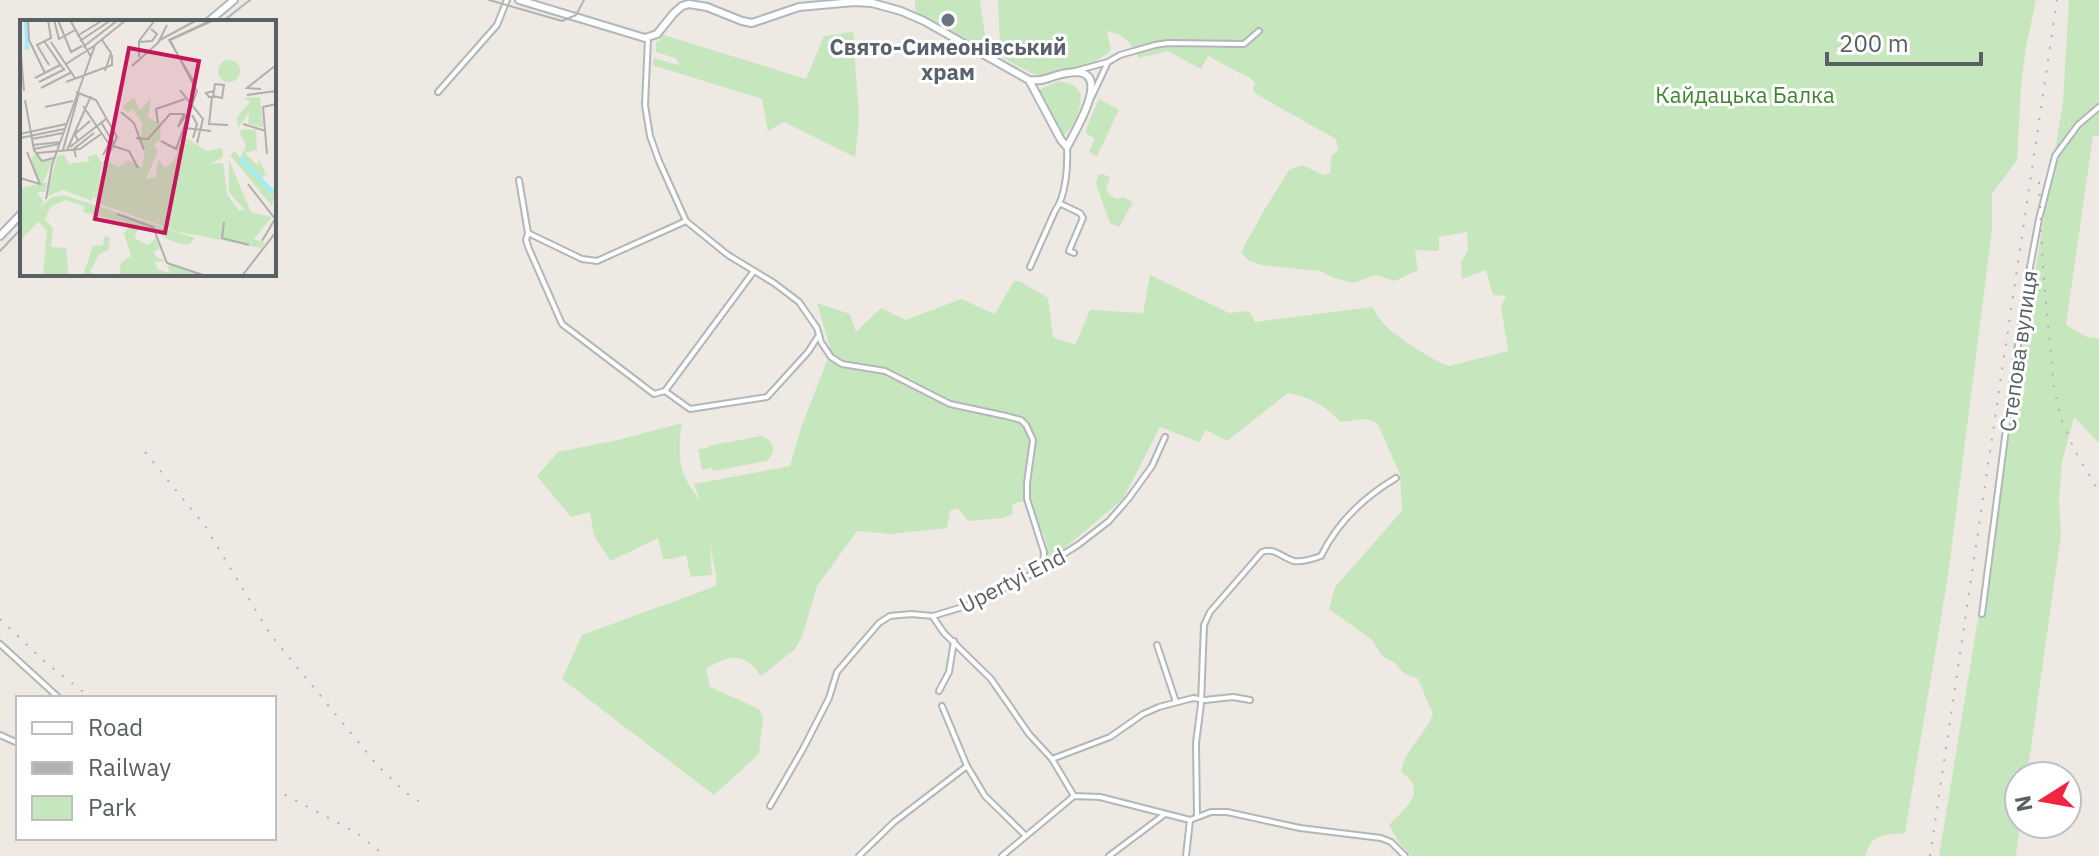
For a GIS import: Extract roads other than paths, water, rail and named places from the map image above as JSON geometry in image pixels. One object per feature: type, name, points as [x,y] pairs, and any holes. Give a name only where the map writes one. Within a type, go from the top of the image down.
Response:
[{"type":"street","points":[[210,20],[234,0]]},
{"type":"street","points":[[438,92],[497,25],[507,0]]},
{"type":"street","points":[[519,0],[648,38],[657,34],[688,2],[752,23],[817,2],[882,2],[924,21],[1029,80],[1047,80],[1155,45],[1244,44],[1259,31]]},
{"type":"street","points":[[648,38],[645,105],[650,136],[686,221],[728,255],[799,302],[831,357],[842,364],[885,371],[950,404],[1021,420],[1033,440],[1027,499],[1044,552],[1043,565]]},
{"type":"street","points":[[1030,267],[1061,204],[1067,147],[1108,62]]},
{"type":"street","points":[[1067,73],[1088,77],[1092,96]]},
{"type":"street","points":[[1029,80],[1067,147]]},
{"type":"street","name":"Степова вулиця","points":[[1982,614],[2013,376],[2039,219],[2055,156],[2078,125],[2099,107]]},
{"type":"street","points":[[519,180],[528,233],[526,240],[562,324],[654,394],[665,391],[754,271]]},
{"type":"street","points":[[1061,204],[1080,213],[1083,218],[1069,251],[1074,253]]},
{"type":"street","points":[[0,236],[20,215]]},
{"type":"street","points":[[528,233],[582,259],[597,261],[686,221]]},
{"type":"street","points":[[665,391],[690,409],[767,397],[808,352],[819,335]]},
{"type":"street","name":"Upertyi End","points":[[770,806],[829,698],[837,672],[879,623],[890,616],[933,616],[976,603],[1078,545],[1109,521],[1129,498],[1149,470],[1165,437]]},
{"type":"street","points":[[1197,816],[1196,743],[1204,625],[1210,612],[1262,552],[1269,549],[1291,560],[1321,556],[1346,517],[1396,478]]},
{"type":"street","points":[[933,616],[944,633],[991,679],[1029,734],[1052,759],[1074,796]]},
{"type":"street","points":[[939,691],[949,672],[954,641]]},
{"type":"street","points":[[0,644],[57,696]]},
{"type":"street","points":[[1157,645],[1176,702]]},
{"type":"street","points":[[1052,759],[1102,741],[1159,707],[1200,699],[1233,697],[1250,700]]},
{"type":"street","points":[[942,706],[967,766],[985,796],[1026,836]]},
{"type":"street","points":[[859,856],[894,822],[967,766]]},
{"type":"street","points":[[1002,856],[1074,796],[1100,797],[1190,820],[1211,812],[1227,812],[1300,828],[1381,838],[1391,842],[1405,856]]},
{"type":"street","points":[[1109,856],[1166,814]]},
{"type":"street","points":[[1186,856],[1190,820]]},
{"type":"tram line","points":[[225,20],[250,0]]},
{"type":"tram line","points":[[489,0],[562,21],[576,15],[584,0]]},
{"type":"tram line","points":[[0,251],[20,230]]},
{"type":"railway","points":[[1930,856],[2057,0]]},
{"type":"railway","points":[[2039,182],[2054,389],[2062,421],[2075,451],[2099,492]]},
{"type":"railway","points":[[145,452],[205,526],[270,634],[377,765],[420,802]]},
{"type":"railway","points":[[0,619],[45,662],[88,696]]},
{"type":"railway","points":[[276,790],[357,833],[385,856]]},
{"type":"place","name":"Свято-Симеонівський храм","points":[[948,20]]},
{"type":"park label","name":"Кайдацька Балка","points":[[1745,94]]}]
